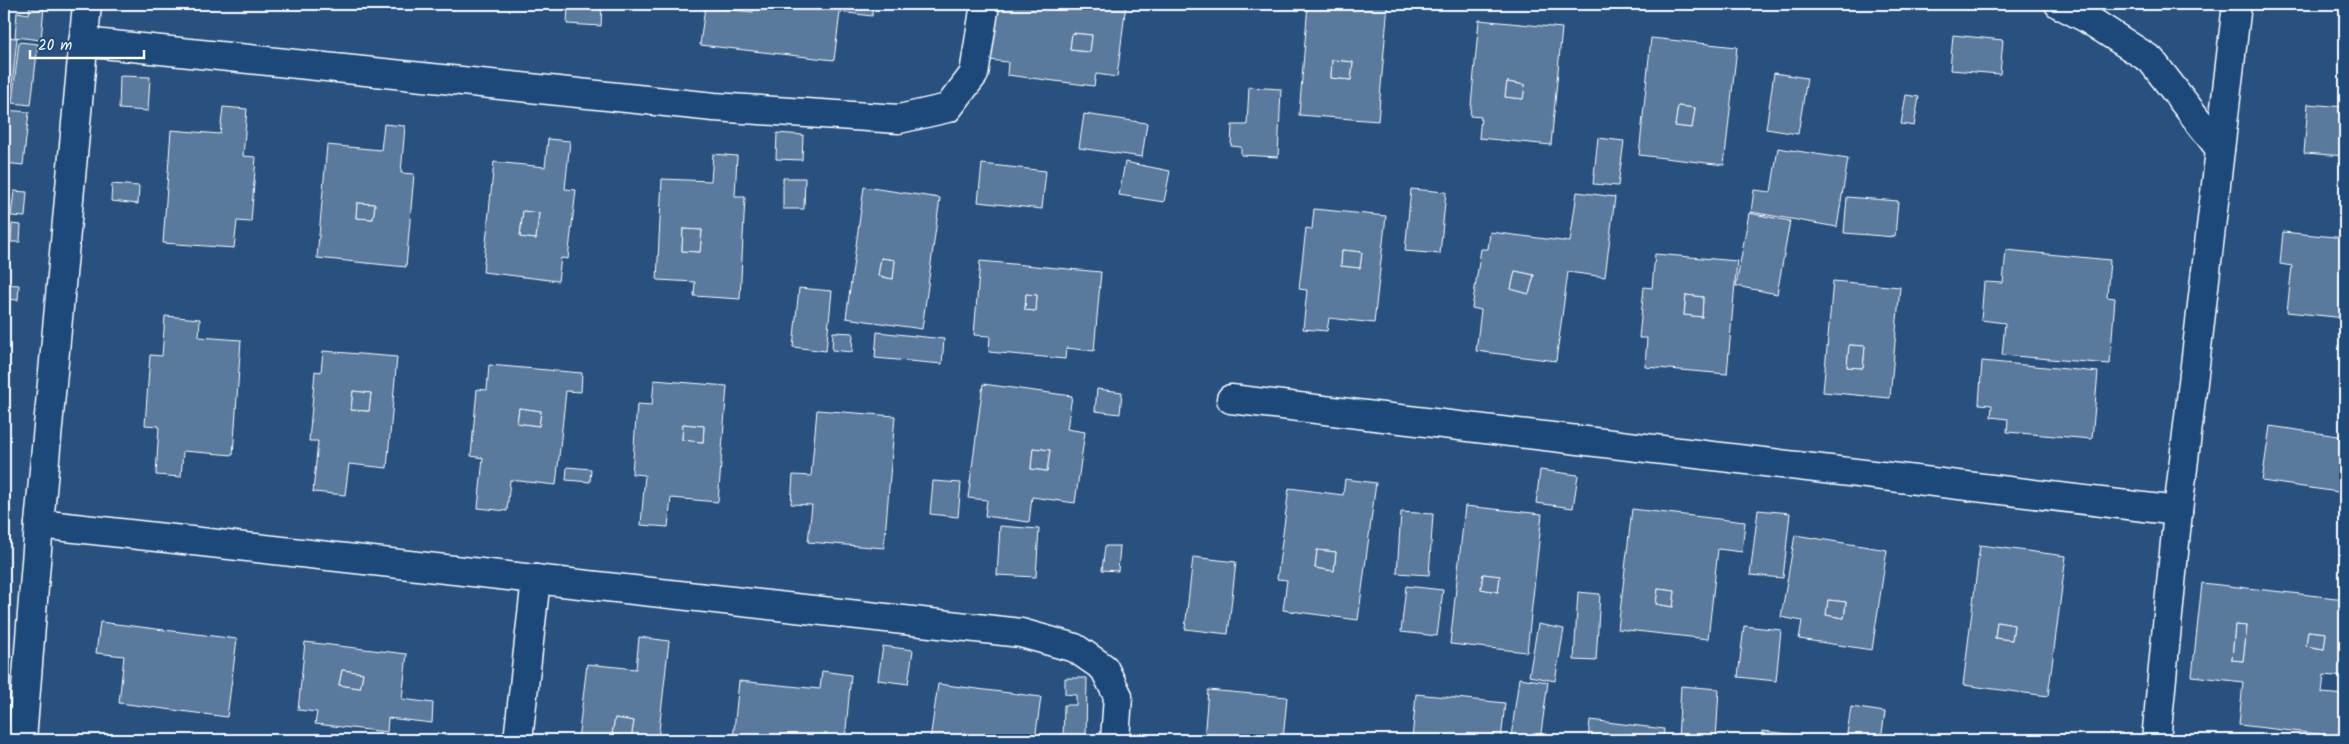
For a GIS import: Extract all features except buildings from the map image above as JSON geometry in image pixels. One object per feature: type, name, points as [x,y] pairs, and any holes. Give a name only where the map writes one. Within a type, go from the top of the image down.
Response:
[{"type":"street","points":[[22,740],[39,524],[87,4]]},
{"type":"street","points":[[83,42],[714,107],[899,119],[948,108],[974,74],[985,4]]},
{"type":"street","points":[[2059,4],[2086,18],[2152,60],[2220,149]]},
{"type":"street","points":[[2156,740],[2178,510],[2237,4]]},
{"type":"street","points":[[1231,399],[2178,510]]},
{"type":"street","points":[[39,524],[1021,633],[1075,648],[1104,668],[1118,696],[1115,740]]},
{"type":"street","points":[[518,740],[536,579]]}]
